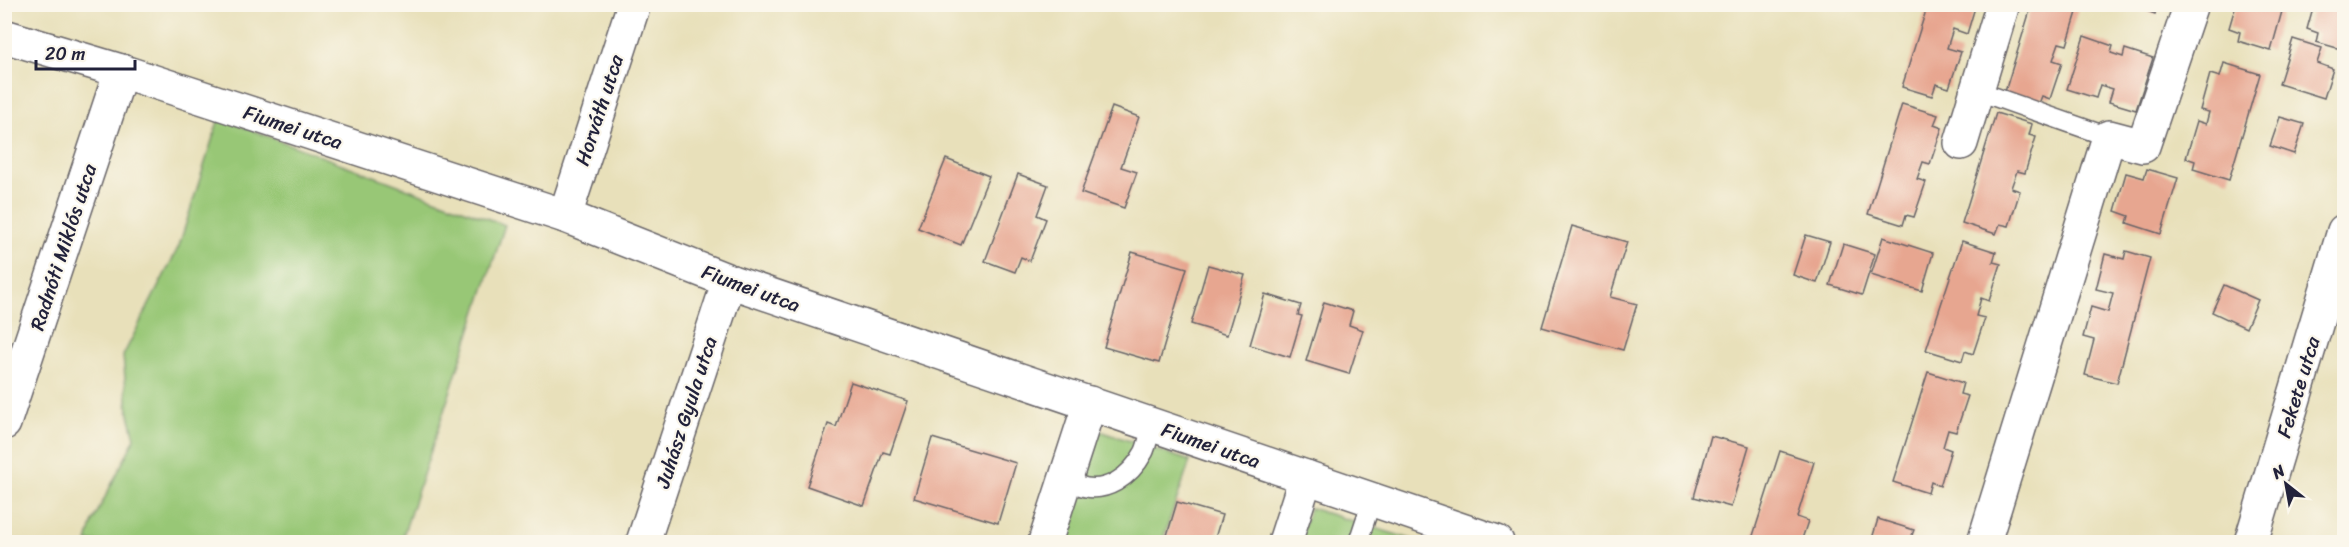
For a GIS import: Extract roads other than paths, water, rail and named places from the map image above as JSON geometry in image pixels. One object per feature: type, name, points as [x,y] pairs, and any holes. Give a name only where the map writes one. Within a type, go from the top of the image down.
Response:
[{"type":"street","name":"Horváth utca","points":[[565,216],[634,4]]},
{"type":"street","points":[[1961,143],[2003,4]]},
{"type":"street","points":[[1984,543],[2109,137],[2144,146],[2191,4]]},
{"type":"street","name":"Fiumei utca","points":[[4,36],[121,71],[565,216],[729,281],[1497,543]]},
{"type":"street","name":"Radnóti Miklós utca","points":[[4,423],[121,71]]},
{"type":"street","name":"Fekete utca","points":[[2251,543],[2344,231]]},
{"type":"street","name":"Juhász Gyula utca","points":[[643,543],[729,281]]},
{"type":"street","points":[[1045,543],[1090,403]]},
{"type":"street","points":[[1285,543],[1306,477]]},
{"type":"lane","points":[[1978,91],[2109,137]]},
{"type":"lane","points":[[1069,467],[1078,485],[1086,488],[1105,487],[1115,483],[1128,473],[1144,451],[1152,425]]},
{"type":"lane","points":[[1358,543],[1372,500]]}]
